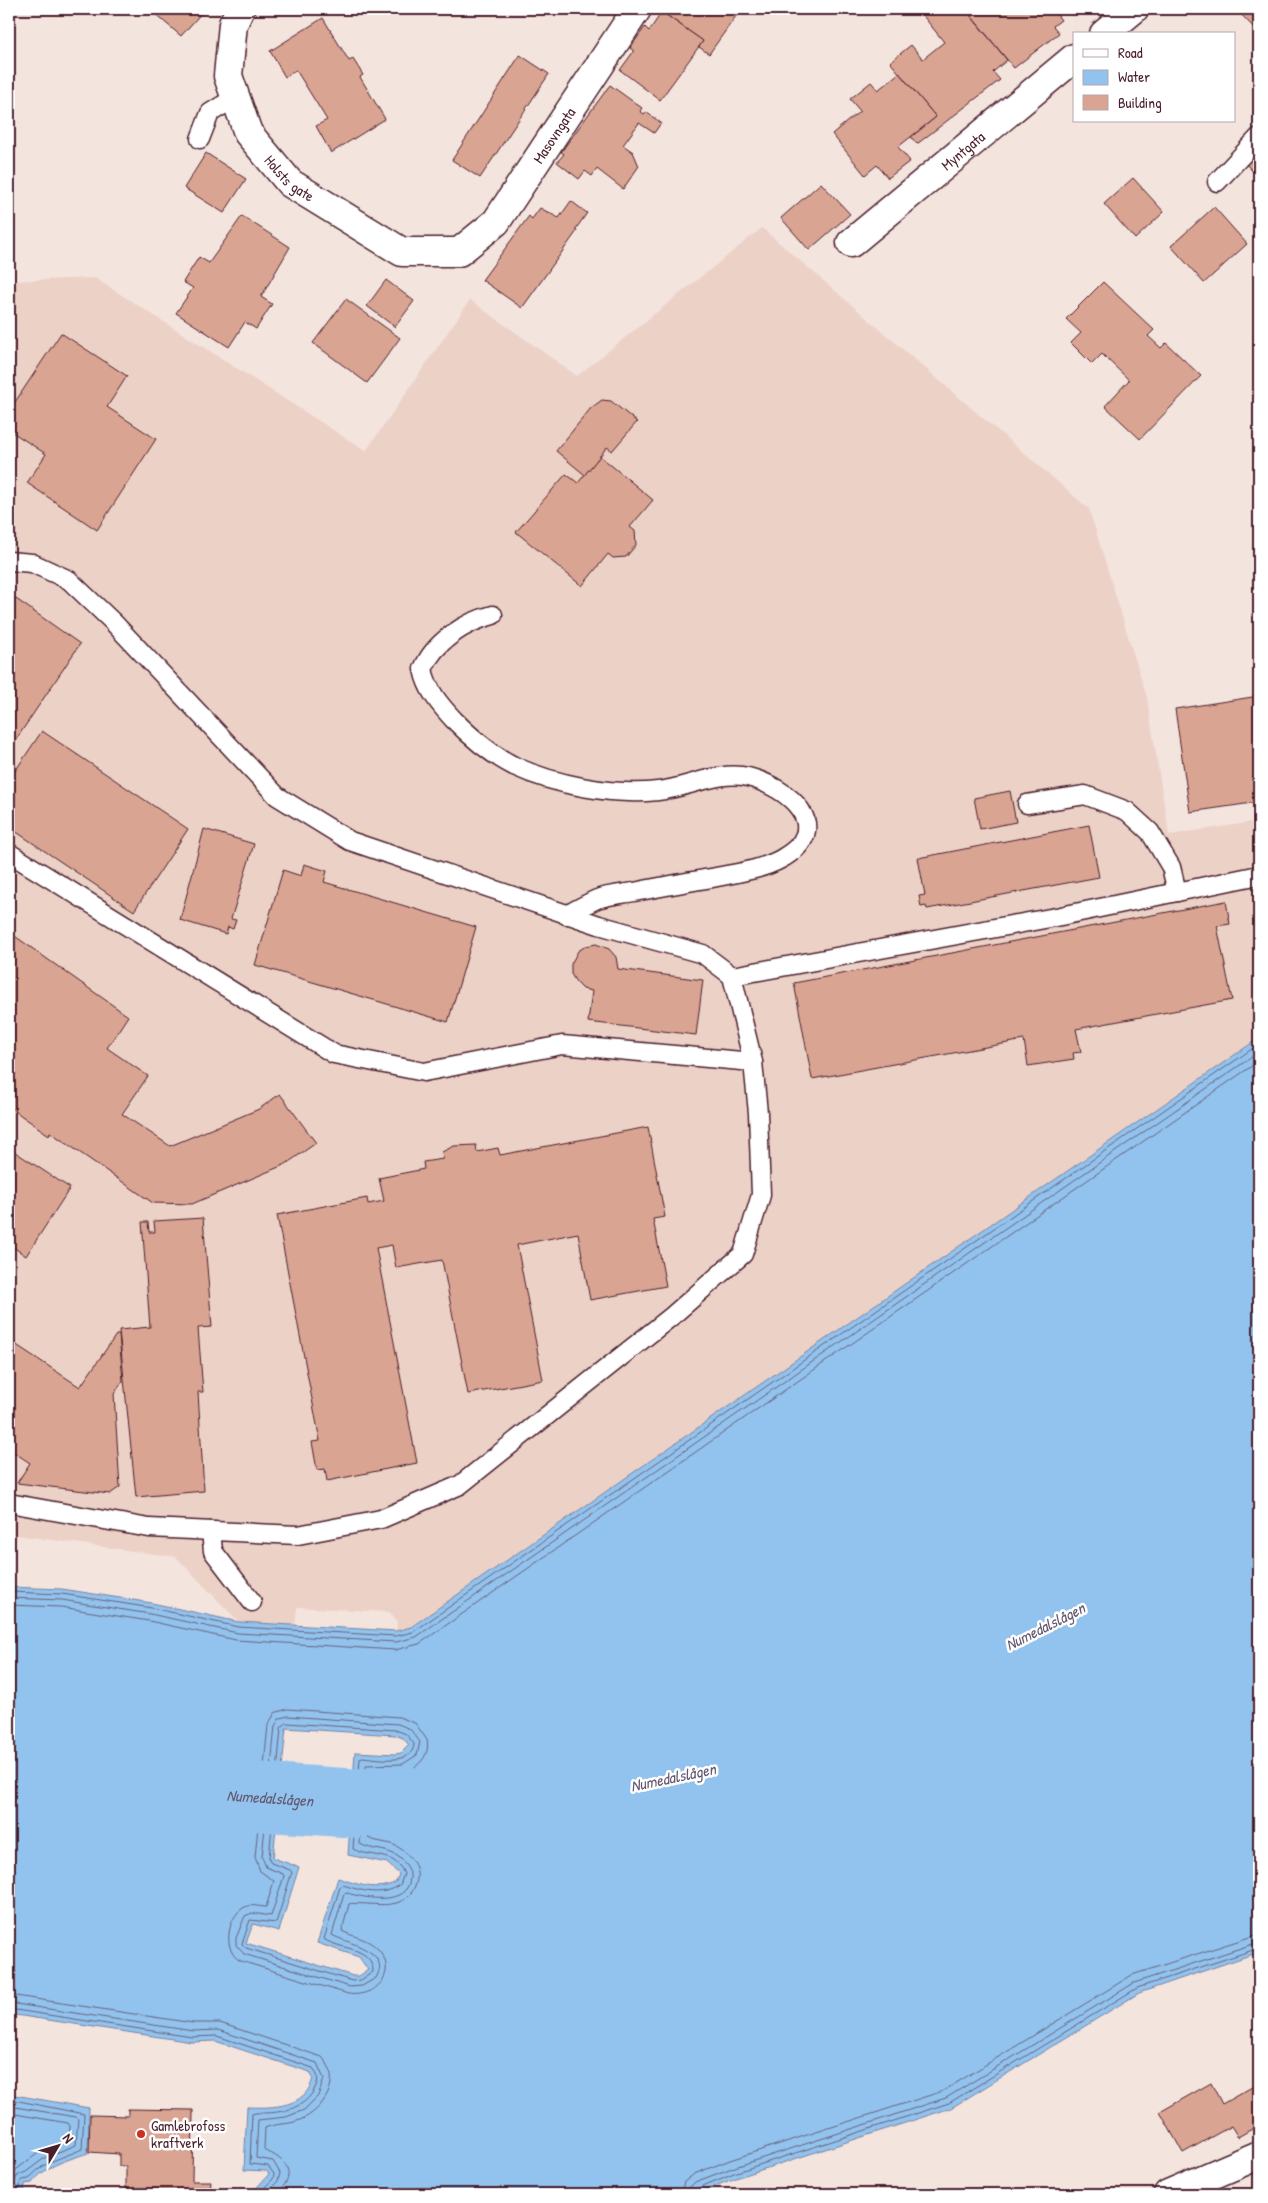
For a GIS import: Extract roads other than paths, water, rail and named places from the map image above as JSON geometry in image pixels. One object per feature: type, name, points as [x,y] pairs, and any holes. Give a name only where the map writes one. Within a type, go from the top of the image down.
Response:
[{"type":"street","name":"Holsts gate","points":[[240,9],[233,24],[228,76],[248,133],[290,183],[402,252],[459,252]]},
{"type":"street","name":"Masovngata","points":[[459,252],[496,222],[637,9]]},
{"type":"street","points":[[1106,32],[1134,9]]},
{"type":"street","name":"Myntgata","points":[[852,243],[1073,59]]},
{"type":"street","points":[[1168,2194],[1259,2155]]},
{"type":"lane","points":[[200,139],[210,113],[236,97]]},
{"type":"lane","points":[[1217,182],[1259,137]]},
{"type":"lane","points":[[9,561],[32,563],[69,580],[113,622],[277,796],[350,841],[566,915],[703,954],[732,976],[753,1062],[758,1113],[761,1195],[743,1254],[672,1316],[460,1485],[381,1519],[298,1535],[149,1528],[9,1502]]},
{"type":"lane","points":[[493,615],[476,619],[453,634],[434,651],[424,669],[426,684],[445,711],[469,735],[513,766],[543,776],[612,791],[659,791],[719,778],[746,777],[771,785],[783,792],[801,810],[806,818],[806,833],[798,846],[781,859],[741,872],[598,899],[566,915]]},
{"type":"lane","points":[[1027,804],[1085,795],[1127,811],[1150,832],[1171,867],[1177,892]]},
{"type":"lane","points":[[9,853],[334,1054],[424,1072],[562,1045],[753,1062]]},
{"type":"lane","points":[[732,976],[1061,916],[1259,875]]},
{"type":"lane","points":[[211,1531],[213,1551],[252,1602]]},
{"type":"water","points":[[1259,1038],[1259,1952],[1139,1993],[951,2108],[736,2178],[694,2194],[251,2194],[269,2174],[267,2171],[244,2170],[247,2107],[277,2106],[296,2101],[309,2088],[313,2078],[310,2072],[215,2041],[192,2042],[9,2014],[9,1587],[62,1589],[152,1603],[239,1622],[396,1631],[411,1627]],"holes":[[[286,1728],[395,1735],[403,1738],[409,1745],[401,1753],[355,1752],[348,1855],[387,1863],[399,1874],[396,1882],[374,1887],[338,1878],[317,1943],[359,1957],[368,1970],[359,1976],[353,1976],[246,1943],[253,1924],[279,1931],[299,1867],[273,1858]]]},
{"type":"water","points":[[9,2094],[89,2108],[88,2153],[51,2167],[32,2183],[25,2184],[24,2194],[9,2194]]},
{"type":"waterway","name":"Numedalslågen","points":[[9,1792],[231,1795],[351,1803],[446,1801]]},
{"type":"place","name":"Gamlebrofoss kraftverk","points":[[141,2134]]}]
